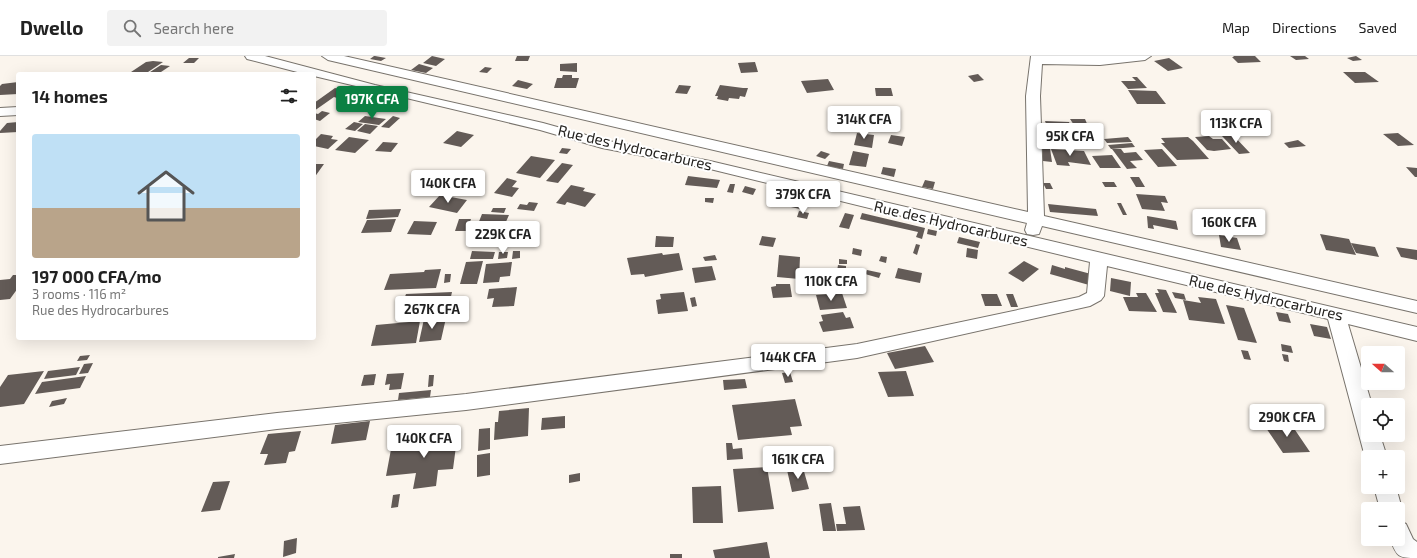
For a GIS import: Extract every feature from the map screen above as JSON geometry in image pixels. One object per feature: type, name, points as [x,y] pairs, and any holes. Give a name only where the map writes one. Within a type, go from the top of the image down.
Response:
[{"type":"street","name":"Rue des Hydrocarbures","points":[[251,56],[314,72]]},
{"type":"street","points":[[328,56],[1417,307]]},
{"type":"street","points":[[1031,243],[1036,219],[1033,96],[1037,58],[1100,61],[1145,56]]},
{"type":"street","points":[[270,72],[284,64]]},
{"type":"street","points":[[373,88],[397,72]]},
{"type":"street","name":"Rue des Hydrocarbures","points":[[316,73],[373,88],[543,127],[602,144],[710,165],[1031,243],[1417,334]]},
{"type":"street","points":[[0,112],[16,111]]},
{"type":"street","points":[[0,455],[277,421],[466,402],[857,351],[1084,302],[1095,296],[1098,281],[1099,259]]},
{"type":"street","points":[[1336,315],[1361,403]]},
{"type":"street","points":[[1404,546],[1417,556]]},
{"type":"building","points":[[374,56],[386,58],[381,61],[370,59]]},
{"type":"building","points":[[432,56],[445,59],[436,66],[423,63]]},
{"type":"building","points":[[517,56],[530,56],[528,61],[515,61]]},
{"type":"building","points":[[1233,56],[1255,56],[1261,62],[1238,63],[1232,57],[1234,57]]},
{"type":"building","points":[[1290,56],[1305,56],[1309,59],[1296,60]]},
{"type":"building","points":[[1356,56],[1362,60],[1353,61],[1347,58]]},
{"type":"building","points":[[189,58],[199,58],[194,63],[183,63]]},
{"type":"building","points":[[1169,58],[1183,68],[1168,71],[1154,61]]},
{"type":"building","points":[[146,62],[163,62],[148,72],[131,72]]},
{"type":"building","points":[[755,62],[758,72],[741,73],[738,63]]},
{"type":"building","points":[[577,63],[577,72],[560,71],[560,64]]},
{"type":"building","points":[[419,64],[433,68],[426,73],[411,70]]},
{"type":"building","points":[[161,65],[170,66],[161,72],[150,72]]},
{"type":"building","points":[[485,67],[492,68],[487,73],[479,72]]},
{"type":"building","points":[[1343,72],[1365,72],[1379,82],[1355,83]]},
{"type":"building","points":[[978,74],[984,80],[974,82],[968,76]]},
{"type":"building","points":[[563,75],[572,75],[572,78],[579,78],[576,88],[554,88],[557,78],[562,78]]},
{"type":"building","points":[[1132,77],[1137,77],[1147,88],[1128,89],[1121,81],[1136,81]]},
{"type":"building","points":[[828,79],[834,90],[807,93],[801,81]]},
{"type":"building","points":[[518,80],[533,84],[527,89],[512,86]]},
{"type":"building","points":[[16,82],[16,94],[0,95],[0,86],[2,84]]},
{"type":"building","points":[[679,85],[691,86],[687,94],[675,93]]},
{"type":"building","points":[[720,85],[748,88],[745,97],[740,96],[739,99],[729,98],[728,101],[717,99],[718,96],[715,96]]},
{"type":"building","points":[[335,88],[353,92],[343,100],[334,97],[316,110],[316,102]]},
{"type":"building","points":[[875,88],[891,88],[893,96],[876,96]]},
{"type":"building","points":[[1128,90],[1156,91],[1166,104],[1137,104]]},
{"type":"building","points":[[322,111],[330,113],[320,121],[316,120],[316,114],[318,114]]},
{"type":"building","points":[[365,116],[386,119],[379,125],[358,122]]},
{"type":"building","points":[[393,116],[400,118],[389,128],[381,127]]},
{"type":"building","points":[[1070,119],[1085,119],[1088,126],[1074,125]]},
{"type":"building","points":[[1045,121],[1069,122],[1075,136],[1050,135]]},
{"type":"building","points":[[16,122],[16,132],[0,133],[7,123]]},
{"type":"building","points":[[354,122],[363,124],[355,131],[345,129]]},
{"type":"building","points":[[365,124],[378,126],[370,134],[357,131]]},
{"type":"building","points":[[457,131],[474,135],[461,147],[443,143]]},
{"type":"building","points":[[1075,132],[1095,132],[1097,138],[1077,137]]},
{"type":"building","points":[[857,133],[874,135],[872,148],[854,145]]},
{"type":"building","points":[[1398,133],[1414,145],[1398,146],[1383,134]]},
{"type":"building","points":[[321,134],[333,136],[331,139],[338,140],[328,149],[316,146],[316,139]]},
{"type":"building","points":[[891,135],[905,137],[902,146],[888,143]]},
{"type":"building","points":[[1233,135],[1250,153],[1239,154],[1222,136]]},
{"type":"building","points":[[1209,136],[1213,139],[1222,139],[1231,149],[1214,151],[1207,150],[1195,137]]},
{"type":"building","points":[[349,137],[369,140],[355,153],[335,150]]},
{"type":"building","points":[[1128,137],[1132,142],[1107,143],[1104,139]]},
{"type":"building","points":[[1188,137],[1209,159],[1177,160],[1161,143],[1165,143],[1161,138]]},
{"type":"building","points":[[1298,140],[1306,146],[1289,148],[1284,143]]},
{"type":"building","points":[[1041,141],[1049,142],[1052,162],[1043,161]]},
{"type":"building","points":[[383,142],[398,143],[391,152],[375,151]]},
{"type":"building","points":[[1132,143],[1135,147],[1111,149],[1108,145]]},
{"type":"building","points":[[562,148],[571,149],[567,154],[559,153]]},
{"type":"building","points":[[1051,149],[1084,151],[1091,165],[1068,162],[1070,166],[1057,165]]},
{"type":"building","points":[[1112,149],[1121,149],[1124,153],[1136,152],[1143,160],[1130,161],[1137,168],[1127,169]]},
{"type":"building","points":[[1162,149],[1177,166],[1158,167],[1144,150]]},
{"type":"building","points":[[821,151],[830,154],[825,159],[816,156]]},
{"type":"building","points":[[853,151],[869,154],[866,167],[849,165]]},
{"type":"building","points":[[1112,155],[1121,168],[1100,168],[1092,156]]},
{"type":"building","points":[[531,156],[555,160],[540,178],[516,173]]},
{"type":"building","points":[[829,161],[844,164],[843,169],[827,166]]},
{"type":"building","points":[[562,163],[573,165],[558,183],[546,181]]},
{"type":"building","points":[[316,164],[324,164],[316,175]]},
{"type":"building","points":[[883,167],[896,169],[894,177],[881,174]]},
{"type":"building","points":[[1406,167],[1417,168],[1417,177],[1415,177]]},
{"type":"building","points":[[688,176],[720,180],[717,188],[685,185]]},
{"type":"building","points":[[1130,177],[1139,177],[1145,187],[1136,187]]},
{"type":"building","points":[[507,178],[517,181],[512,187],[519,188],[512,197],[494,193]]},
{"type":"building","points":[[925,180],[935,182],[933,189],[922,187]]},
{"type":"building","points":[[1102,182],[1114,182],[1117,187],[1105,187]]},
{"type":"building","points":[[1043,183],[1050,183],[1053,189],[1046,189]]},
{"type":"building","points":[[730,184],[735,184],[733,193],[727,192]]},
{"type":"building","points":[[571,185],[585,188],[583,191],[596,194],[585,207],[567,202],[565,205],[556,203]]},
{"type":"building","points":[[745,186],[756,189],[753,195],[742,192]]},
{"type":"building","points":[[1136,194],[1165,196],[1168,203],[1161,202],[1165,211],[1142,209]]},
{"type":"building","points":[[440,195],[467,200],[457,213],[429,207]]},
{"type":"building","points":[[705,198],[714,198],[713,203],[705,202]]},
{"type":"building","points":[[529,202],[538,203],[534,211],[517,209],[520,204],[527,205]]},
{"type":"building","points":[[794,202],[803,204],[800,209],[791,207]]},
{"type":"building","points":[[1117,203],[1121,203],[1127,215],[1123,215]]},
{"type":"building","points":[[1048,204],[1096,209],[1098,216],[1050,212]]},
{"type":"building","points":[[493,208],[506,208],[504,213],[491,212]]},
{"type":"building","points":[[401,209],[398,217],[366,219],[369,210]]},
{"type":"building","points":[[799,211],[809,213],[807,219],[797,217]]},
{"type":"building","points":[[845,213],[854,215],[849,229],[839,227]]},
{"type":"building","points":[[862,213],[925,228],[922,239],[916,237],[918,232],[860,219]]},
{"type":"building","points":[[482,214],[509,215],[505,224],[478,224]]},
{"type":"building","points":[[1147,216],[1176,221],[1178,230],[1153,225],[1154,229],[1148,228]]},
{"type":"building","points":[[396,219],[391,232],[361,233],[367,220]]},
{"type":"building","points":[[459,219],[471,219],[467,231],[455,231]]},
{"type":"building","points":[[414,221],[437,222],[431,235],[407,234]]},
{"type":"building","points":[[503,226],[498,244],[472,245],[477,227]]},
{"type":"building","points":[[928,229],[937,231],[936,236],[927,234]]},
{"type":"building","points":[[1320,234],[1349,239],[1356,255],[1326,250]]},
{"type":"building","points":[[1219,235],[1237,238],[1241,250],[1221,247]]},
{"type":"building","points":[[656,236],[674,237],[673,247],[655,247]]},
{"type":"building","points":[[762,236],[776,238],[773,247],[759,245]]},
{"type":"building","points":[[959,237],[980,242],[978,248],[957,243]]},
{"type":"building","points":[[1351,243],[1375,247],[1379,257],[1356,253]]},
{"type":"building","points":[[916,244],[920,245],[917,255],[913,253]]},
{"type":"building","points":[[1396,247],[1417,250],[1417,260],[1401,257]]},
{"type":"building","points":[[853,248],[862,250],[861,256],[852,254]]},
{"type":"building","points":[[967,248],[978,250],[977,259],[966,257]]},
{"type":"building","points":[[472,251],[495,252],[493,259],[470,259]]},
{"type":"building","points":[[513,251],[520,251],[520,258],[512,259]]},
{"type":"building","points":[[499,252],[508,252],[507,258],[498,259]]},
{"type":"building","points":[[662,253],[663,255],[679,253],[683,270],[645,277],[644,274],[631,275],[627,258]]},
{"type":"building","points":[[715,255],[717,260],[705,261],[703,257]]},
{"type":"building","points":[[779,255],[800,257],[799,279],[777,277]]},
{"type":"building","points":[[881,256],[887,257],[886,263],[879,261]]},
{"type":"building","points":[[839,259],[847,260],[847,264],[839,264]]},
{"type":"building","points":[[483,261],[477,284],[460,284],[466,262]]},
{"type":"building","points":[[1024,261],[1039,269],[1023,282],[1008,273]]},
{"type":"building","points":[[512,262],[510,276],[500,277],[499,282],[483,283],[486,264]]},
{"type":"building","points":[[838,265],[846,266],[846,272],[837,271]]},
{"type":"building","points":[[1052,265],[1091,274],[1089,285],[1050,274]]},
{"type":"building","points":[[712,266],[716,280],[695,283],[692,268]]},
{"type":"building","points":[[898,268],[922,273],[920,283],[895,278]]},
{"type":"building","points":[[441,269],[436,288],[384,290],[390,274],[424,272],[425,270]]},
{"type":"building","points":[[867,270],[881,273],[879,278],[865,274]]},
{"type":"building","points":[[445,274],[451,274],[450,282],[444,283]]},
{"type":"building","points":[[13,275],[16,275],[16,291],[10,299],[0,300],[0,280],[10,279]]},
{"type":"building","points":[[1111,278],[1131,282],[1130,296],[1110,291]]},
{"type":"building","points":[[776,284],[790,284],[792,297],[773,298],[771,287],[776,286]]},
{"type":"building","points":[[517,287],[514,306],[492,307],[494,298],[487,299],[489,289]]},
{"type":"building","points":[[1157,289],[1166,290],[1177,313],[1163,312],[1155,293],[1159,293]]},
{"type":"building","points":[[452,292],[450,301],[403,302],[406,294]]},
{"type":"building","points":[[684,292],[688,311],[658,314],[656,300],[661,299],[660,294]]},
{"type":"building","points":[[1172,292],[1184,294],[1186,300],[1175,298]]},
{"type":"building","points":[[842,293],[847,308],[820,310],[816,295]]},
{"type":"building","points":[[1136,293],[1146,293],[1157,312],[1129,311],[1123,297],[1138,297]]},
{"type":"building","points":[[981,294],[997,294],[1002,306],[985,306]]},
{"type":"building","points":[[1006,294],[1013,294],[1018,307],[1011,307]]},
{"type":"building","points":[[695,297],[697,306],[692,307],[690,298]]},
{"type":"building","points":[[1198,297],[1216,299],[1225,324],[1189,320],[1183,300],[1201,303]]},
{"type":"building","points":[[450,302],[448,311],[401,315],[403,305]]},
{"type":"building","points":[[1226,305],[1244,308],[1257,343],[1238,340]]},
{"type":"building","points":[[843,312],[846,318],[850,317],[854,328],[823,332],[819,322],[823,321],[821,315]]},
{"type":"building","points":[[1276,312],[1288,314],[1291,323],[1279,321]]},
{"type":"building","points":[[446,318],[441,340],[419,342],[424,319]]},
{"type":"building","points":[[420,321],[416,343],[371,346],[376,325]]},
{"type":"building","points":[[1310,324],[1327,327],[1331,339],[1314,336]]},
{"type":"building","points":[[1281,344],[1291,346],[1293,353],[1282,351]]},
{"type":"building","points":[[925,346],[934,362],[895,369],[887,353]]},
{"type":"building","points":[[1241,350],[1248,351],[1251,360],[1244,359]]},
{"type":"building","points":[[1282,354],[1288,355],[1289,362],[1284,361]]},
{"type":"building","points":[[90,355],[87,360],[77,361],[80,356]]},
{"type":"building","points":[[93,363],[88,373],[79,374],[84,364]]},
{"type":"building","points":[[80,367],[76,375],[44,379],[48,371]]},
{"type":"building","points":[[44,371],[24,404],[0,407],[0,387],[8,375]]},
{"type":"building","points":[[906,371],[914,396],[888,397],[878,372]]},
{"type":"building","points":[[790,372],[793,382],[785,383],[782,373]]},
{"type":"building","points":[[404,373],[401,389],[389,390],[390,384],[385,385],[387,374]]},
{"type":"building","points":[[376,374],[374,385],[361,386],[364,375]]},
{"type":"building","points":[[429,375],[434,375],[433,386],[428,387]]},
{"type":"building","points":[[86,376],[80,388],[35,394],[42,382]]},
{"type":"building","points":[[745,379],[747,388],[724,390],[723,380]]},
{"type":"building","points":[[431,390],[430,397],[398,400],[399,393]]},
{"type":"building","points":[[67,398],[64,404],[49,407],[52,401]]},
{"type":"building","points":[[795,399],[802,426],[790,427],[792,435],[738,440],[732,405]]},
{"type":"building","points":[[529,408],[528,436],[494,440],[495,422],[498,422],[499,411]]},
{"type":"building","points":[[565,416],[565,428],[541,430],[542,418]]},
{"type":"building","points":[[370,421],[366,440],[331,444],[335,425]]},
{"type":"building","points":[[1291,424],[1310,452],[1283,453],[1264,425]]},
{"type":"building","points":[[490,428],[490,449],[478,451],[479,429]]},
{"type":"building","points":[[301,431],[295,451],[289,452],[286,463],[264,465],[268,454],[260,454],[268,434]]},
{"type":"building","points":[[458,431],[453,469],[438,470],[436,486],[413,489],[416,473],[386,476],[392,444],[436,440],[437,434]]},
{"type":"building","points":[[726,443],[732,443],[733,449],[742,448],[743,459],[727,460]]},
{"type":"building","points":[[490,453],[490,475],[477,477],[477,455]]},
{"type":"building","points":[[767,467],[774,509],[738,512],[733,469]]},
{"type":"building","points":[[803,468],[809,489],[792,492],[787,470]]},
{"type":"building","points":[[580,473],[580,481],[569,483],[569,475]]},
{"type":"building","points":[[230,481],[220,510],[201,512],[213,482]]},
{"type":"building","points":[[721,486],[723,523],[693,523],[692,487]]},
{"type":"building","points":[[400,494],[398,507],[391,508],[393,495]]},
{"type":"building","points":[[831,503],[836,531],[823,531],[819,504]]},
{"type":"building","points":[[860,506],[865,530],[837,531],[836,524],[846,524],[843,507]]},
{"type":"building","points":[[297,538],[296,553],[283,557],[284,541]]},
{"type":"building","points":[[767,542],[770,558],[715,558],[713,550]]},
{"type":"building","points":[[235,554],[234,558],[218,558],[218,557]]},
{"type":"building","points":[[670,554],[682,554],[682,558],[670,558]]}]
